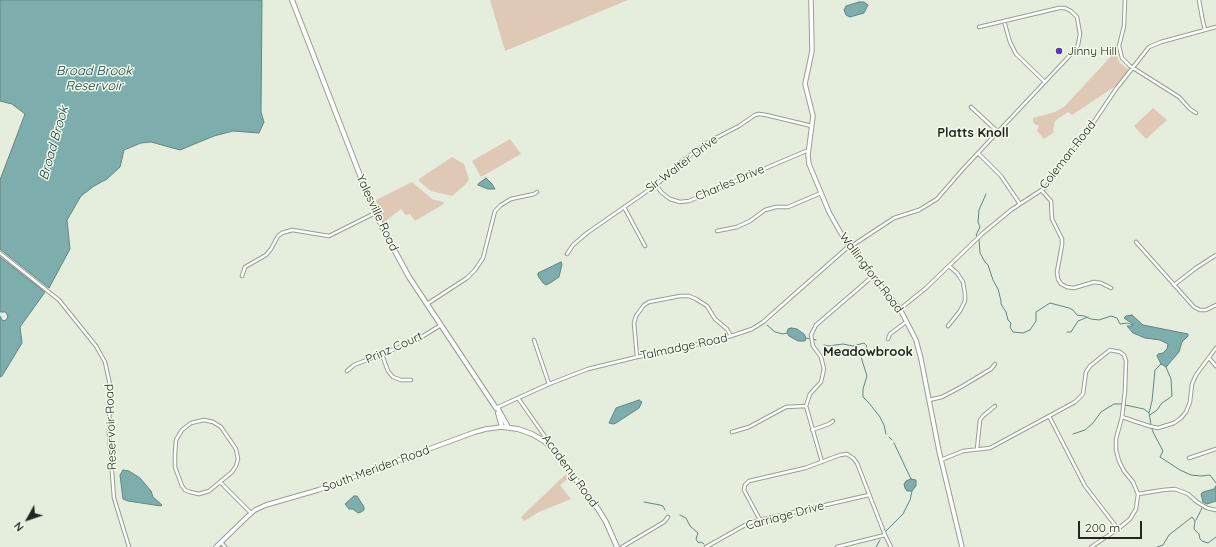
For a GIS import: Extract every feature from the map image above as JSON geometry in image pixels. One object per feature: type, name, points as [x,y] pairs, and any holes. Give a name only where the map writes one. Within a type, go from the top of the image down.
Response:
[{"type":"main road","name":"Yalesville Road","points":[[292,0],[375,213],[395,253],[427,304],[496,408],[499,410],[508,427]]},
{"type":"main road","name":"Yalesville Road","points":[[496,408],[502,427]]},
{"type":"main road","name":"South Meriden Road","points":[[502,427],[527,432],[548,444]]},
{"type":"main road","name":"Academy Road","points":[[548,444],[556,452],[598,509],[606,522],[617,547]]},
{"type":"street","name":"Wallingford Road","points":[[811,0],[812,51],[804,84],[812,110],[809,164],[834,221],[850,247],[900,309],[918,344],[941,460],[962,547]]},
{"type":"street","points":[[1125,0],[1124,26],[1119,50],[1122,58],[1132,68],[1180,97],[1190,109],[1196,113]]},
{"type":"street","points":[[1199,0],[1205,30]]},
{"type":"street","name":"Talmadge Road","points":[[496,408],[549,384],[588,369],[731,336],[752,329],[763,322],[850,247],[894,218],[919,210],[932,203],[1074,51],[1078,44],[1080,34],[1077,17],[1071,11],[1062,8],[1004,21]]},
{"type":"street","points":[[979,27],[1004,21],[1010,42],[1016,54],[1045,82]]},
{"type":"street","name":"Coleman Road","points":[[900,309],[920,293],[979,237],[1020,204],[1042,191],[1077,146],[1147,49],[1154,44],[1216,27]]},
{"type":"street","points":[[971,107],[998,132]]},
{"type":"street","name":"Sir Walter Drive","points":[[566,254],[573,245],[587,233],[656,185],[681,162],[708,142],[740,126],[755,115],[766,115],[812,126]]},
{"type":"street","name":"Charles Drive","points":[[656,185],[662,193],[670,199],[680,202],[689,201],[809,151]]},
{"type":"street","points":[[978,153],[1001,176],[1020,204]]},
{"type":"street","points":[[1042,191],[1051,201],[1052,219],[1062,239],[1056,272],[1058,279],[1067,287],[1074,288],[1094,282],[1101,283],[1111,288]]},
{"type":"street","points":[[427,304],[467,278],[475,270],[483,258],[495,212],[501,205],[511,199],[538,192]]},
{"type":"street","points":[[717,230],[738,227],[750,221],[765,210],[776,207],[788,207],[821,193]]},
{"type":"street","points":[[624,207],[645,246]]},
{"type":"street","points":[[242,276],[245,267],[266,255],[278,236],[282,233],[292,230],[329,236],[375,213]]},
{"type":"street","points":[[1136,242],[1194,308],[1206,310],[1216,305]]},
{"type":"street","name":"Reservoir Road","points":[[0,253],[59,300],[96,346],[105,362],[110,385],[109,434],[114,498],[129,547]]},
{"type":"street","points":[[1174,285],[1216,255]]},
{"type":"street","points":[[948,326],[960,311],[965,301],[963,282],[949,266]]},
{"type":"street","points":[[822,462],[806,406],[810,394],[821,382],[824,369],[821,357],[813,346],[811,335],[816,325],[873,276]]},
{"type":"street","points":[[637,357],[634,323],[636,316],[644,305],[649,302],[680,296],[696,298],[707,306],[715,319],[727,329],[731,336]]},
{"type":"street","points":[[888,339],[890,334],[907,321]]},
{"type":"street","name":"Prinz Court","points":[[347,371],[354,366],[415,341],[441,325]]},
{"type":"street","points":[[534,340],[549,384]]},
{"type":"street","points":[[1122,417],[1158,428],[1174,423],[1181,418],[1186,412],[1190,402],[1192,384],[1196,375],[1216,348]]},
{"type":"street","points":[[941,460],[963,451],[990,448],[1080,398],[1085,388],[1086,372],[1090,366],[1112,350],[1122,353],[1126,361],[1126,391],[1122,417],[1116,438],[1116,450],[1119,461],[1124,471],[1133,482],[1138,494],[1136,509],[1130,519],[1118,530],[1091,547]]},
{"type":"street","points":[[382,355],[388,371],[393,377],[401,380],[411,380]]},
{"type":"street","points":[[1209,358],[1216,366]]},
{"type":"street","points":[[929,400],[942,397],[962,388],[991,369],[995,364]]},
{"type":"street","name":"Academy Road","points":[[518,398],[546,438],[548,444]]},
{"type":"street","points":[[732,432],[749,427],[786,407],[806,406]]},
{"type":"street","points":[[977,449],[980,420],[995,406]]},
{"type":"street","points":[[1048,416],[1085,486],[1118,530]]},
{"type":"street","points":[[204,420],[213,422],[221,427],[236,449],[238,459],[236,466],[232,472],[220,482],[209,491],[200,494],[185,490],[182,486],[175,467],[176,440],[182,430],[191,423],[204,420]]},
{"type":"street","points":[[812,430],[833,421]]},
{"type":"street","name":"South Meriden Road","points":[[216,547],[251,514],[270,503],[318,490],[475,432],[502,427]]},
{"type":"street","points":[[1189,458],[1216,449]]},
{"type":"street","points":[[760,520],[744,490],[745,485],[749,481],[805,468],[840,455],[847,454],[857,463],[884,536],[891,547]]},
{"type":"street","points":[[220,482],[251,514]]},
{"type":"street","points":[[1138,494],[1175,489],[1188,494],[1207,508],[1216,510]]},
{"type":"street","name":"Carriage Drive","points":[[706,547],[747,524],[869,495]]},
{"type":"street","points":[[622,547],[664,522],[668,517]]},
{"type":"street","points":[[837,547],[884,536]]},
{"type":"street","points":[[221,542],[225,547]]},
{"type":"shaded area","points":[[490,0],[628,0],[505,51]]},
{"type":"shaded area","points":[[1115,52],[1120,63],[1129,70],[1117,85],[1072,115],[1068,112],[1055,121],[1054,132],[1044,139],[1037,131],[1039,125],[1036,125],[1033,122],[1033,118],[1055,112],[1064,107]]},
{"type":"shaded area","points":[[1153,108],[1167,120],[1146,139],[1134,126]]},
{"type":"shaded area","points":[[510,139],[521,154],[481,177],[472,161]]},
{"type":"shaded area","points":[[452,157],[464,164],[469,179],[466,184],[452,196],[431,191],[419,181],[419,179]]},
{"type":"shaded area","points":[[412,182],[432,199],[443,202],[444,204],[415,221],[410,214],[406,215],[401,209],[383,223],[378,211],[380,209],[376,200]]},
{"type":"shaded area","points":[[567,473],[570,477],[560,485],[571,499],[539,512],[524,521],[521,517]]},
{"type":"water","name":"Broad Brook Reservoir","points":[[0,0],[262,0],[261,112],[264,122],[259,133],[233,131],[214,136],[180,150],[151,142],[141,143],[124,150],[120,167],[107,179],[94,186],[81,196],[67,220],[70,249],[49,288],[0,249],[0,180],[25,114],[12,104],[0,101]]},
{"type":"water","points":[[864,2],[868,5],[864,13],[850,17],[846,15],[844,10],[846,6]]},
{"type":"water","points":[[486,178],[495,189],[488,189],[478,185]]},
{"type":"water","points":[[0,257],[45,292],[20,327],[22,343],[0,377],[0,316],[2,320],[5,321],[8,317],[6,312],[0,312]]},
{"type":"water","points":[[561,262],[562,264],[559,277],[546,285],[543,283],[538,276],[538,273]]},
{"type":"water","points":[[1132,315],[1143,325],[1188,334],[1182,342],[1179,352],[1166,367],[1161,364],[1157,356],[1167,349],[1168,344],[1160,340],[1145,338],[1133,333],[1127,326],[1132,326],[1133,324],[1124,318]]},
{"type":"water","points":[[788,329],[797,329],[804,334],[806,338],[805,341],[798,341],[789,336],[787,333]]},
{"type":"water","points":[[639,400],[642,402],[639,408],[616,423],[609,423],[616,408]]},
{"type":"water","points":[[123,470],[129,471],[140,478],[151,491],[153,497],[162,505],[128,501],[123,499],[120,475]]},
{"type":"water","points":[[911,479],[916,480],[916,486],[912,491],[907,491],[904,484],[906,481]]},
{"type":"water","points":[[1216,486],[1216,501],[1207,504],[1203,502],[1201,494],[1214,489]]},
{"type":"water","points":[[354,496],[357,496],[364,507],[364,510],[358,513],[353,509],[349,509],[345,504]]},
{"type":"waterway","points":[[977,236],[976,235],[980,227],[978,222],[979,210],[986,194]]},
{"type":"waterway","points":[[979,239],[980,253],[988,265],[998,289],[1001,304],[1006,312],[1008,320],[1011,323],[1010,327],[1013,332],[1023,333],[1030,330],[1036,321],[1036,312],[1050,303],[1069,308],[1077,315],[1091,319],[1099,320],[1111,316],[1117,318],[1120,324],[1128,323],[1133,325]]},
{"type":"waterway","points":[[1067,332],[1071,332],[1078,321],[1088,317]]},
{"type":"waterway","points":[[767,325],[775,332],[783,334],[787,333]]},
{"type":"waterway","points":[[806,338],[810,339]]},
{"type":"waterway","points":[[824,345],[828,346],[843,344],[853,346],[864,343],[867,346],[861,357],[867,376],[863,389],[863,397],[880,417],[886,434]]},
{"type":"waterway","points":[[1151,425],[1149,413],[1152,401],[1155,370],[1161,364]]},
{"type":"waterway","points":[[1150,415],[1157,410],[1162,403],[1172,396],[1171,379],[1166,367]]},
{"type":"waterway","points":[[1073,434],[1085,430],[1093,423],[1101,412],[1114,404],[1122,404]]},
{"type":"waterway","points":[[1125,405],[1144,409],[1149,413]]},
{"type":"waterway","points":[[1152,429],[1163,451],[1160,457],[1191,475],[1210,475],[1216,483]]},
{"type":"waterway","points":[[889,437],[892,440]]},
{"type":"waterway","points":[[894,443],[911,479]]},
{"type":"waterway","points":[[885,532],[903,514],[910,500],[912,491]]},
{"type":"waterway","points":[[644,502],[663,506],[665,510]]},
{"type":"waterway","points":[[1196,520],[1202,508]]},
{"type":"waterway","points":[[680,515],[686,518],[690,526],[698,533],[696,539],[697,541],[704,544]]},
{"type":"waterway","points":[[1157,547],[1163,545],[1169,535],[1192,517],[1195,521],[1194,529],[1199,534],[1202,541],[1208,543],[1216,537]]},
{"type":"waterway","points":[[876,547],[880,540]]},
{"type":"place","name":"Jinny Hill","points":[[1059,51]]},
{"type":"district","name":"Platts Knoll","points":[[973,133]]},
{"type":"district","name":"Meadowbrook","points":[[868,352]]},
{"type":"water label","name":"Broad Brook","points":[[54,143]]}]
